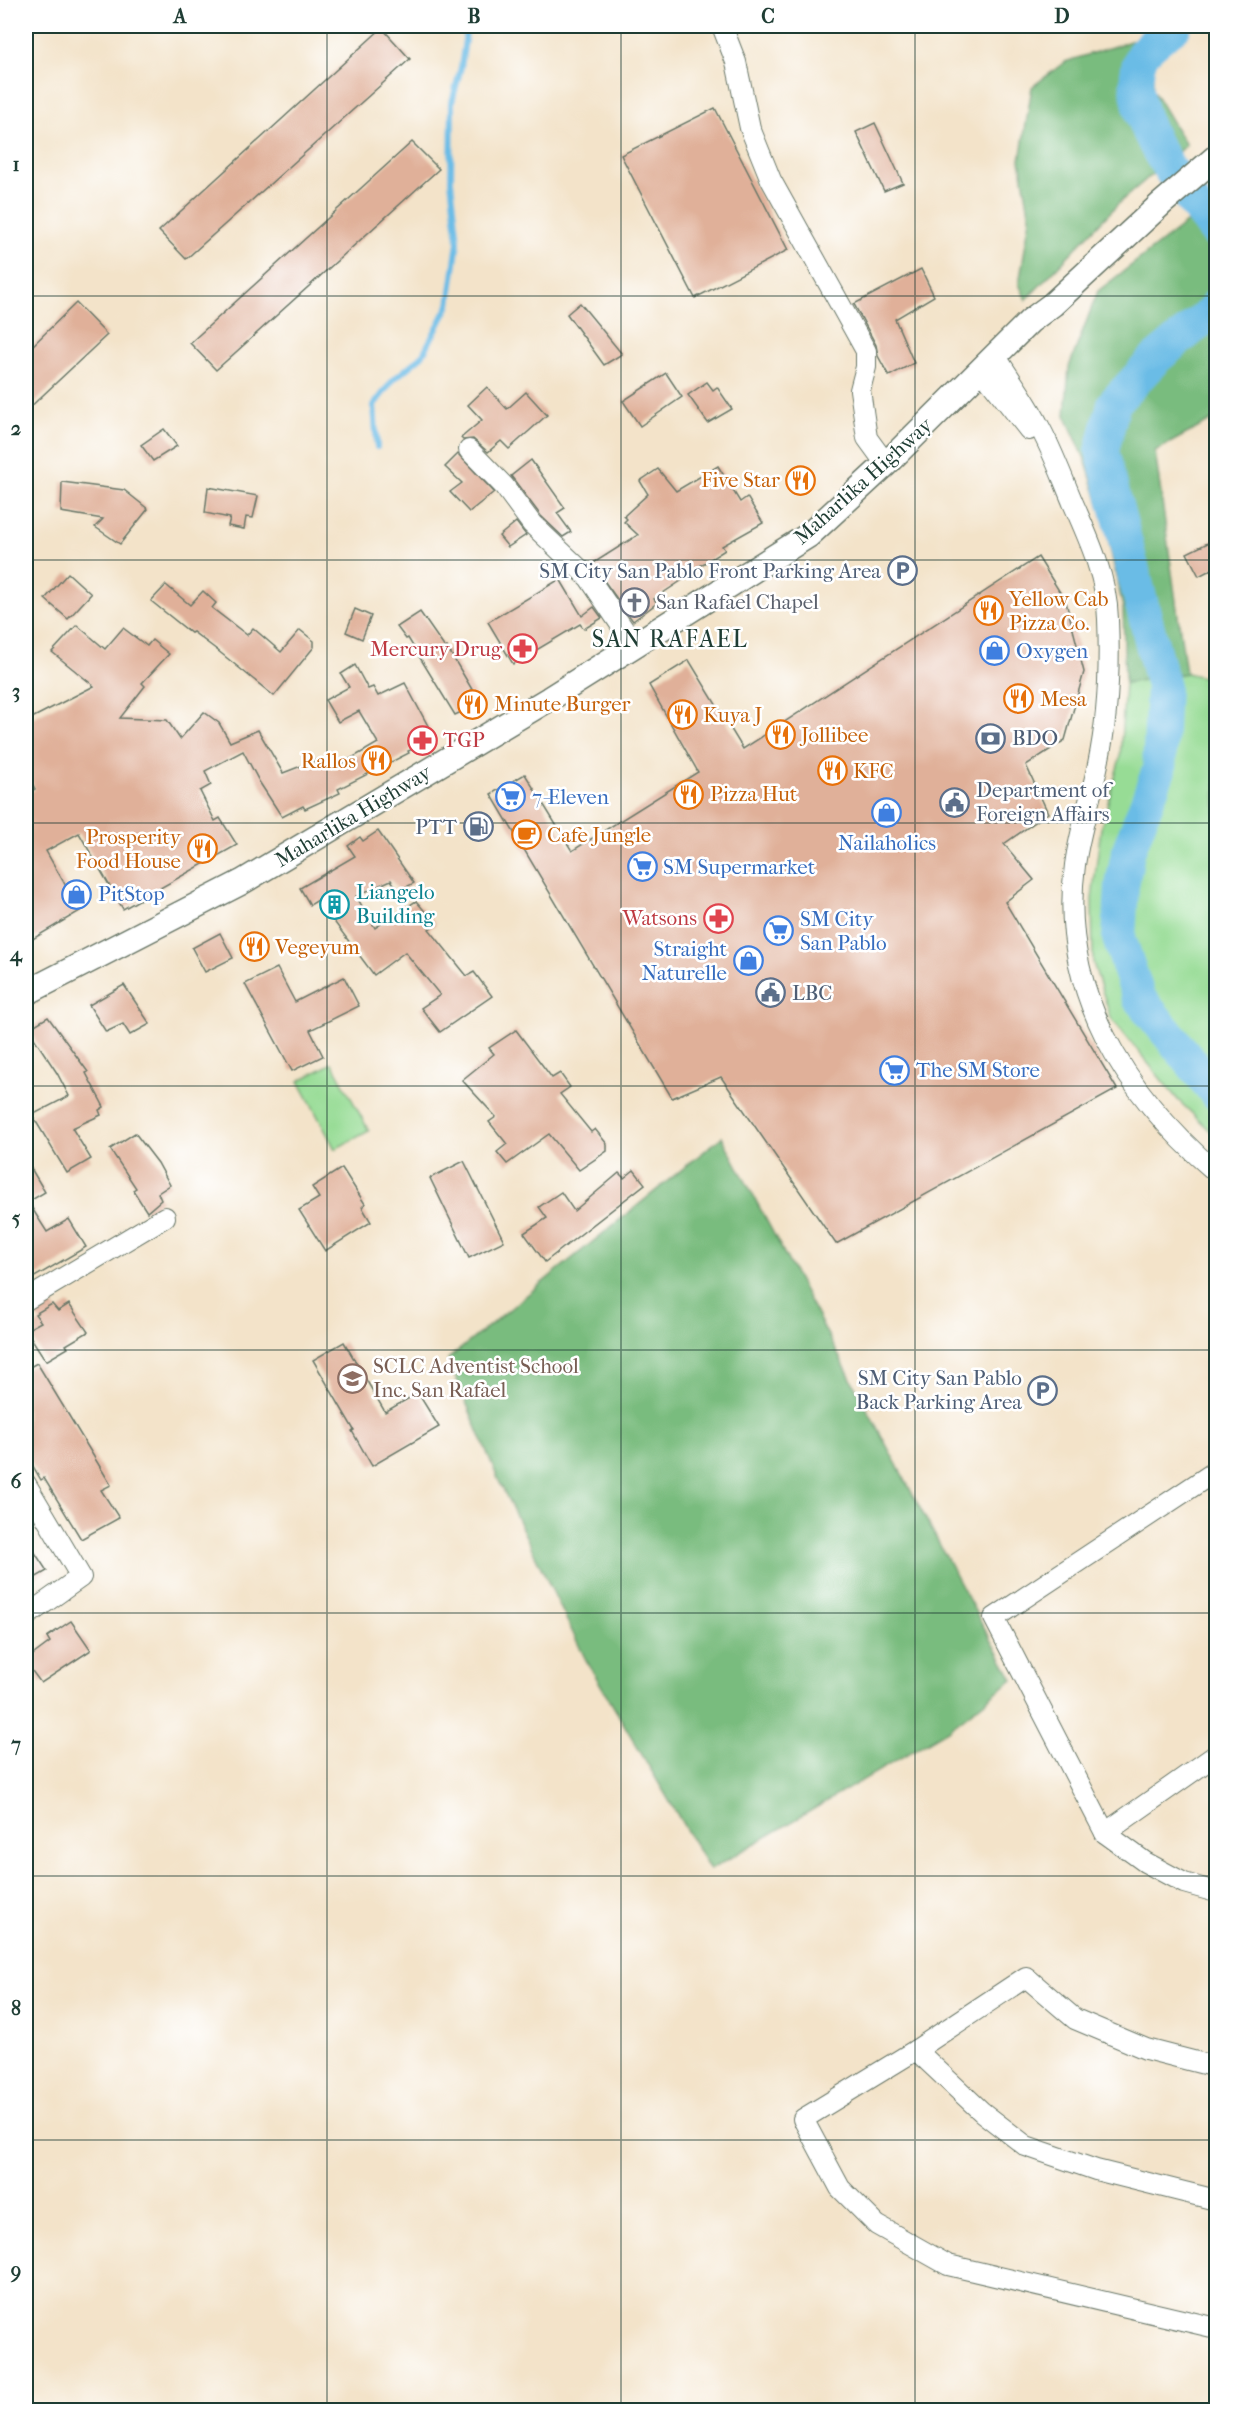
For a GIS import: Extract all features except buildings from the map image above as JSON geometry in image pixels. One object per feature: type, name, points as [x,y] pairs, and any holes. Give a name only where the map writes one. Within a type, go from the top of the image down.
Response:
[{"type":"main road","name":"Maharlika Highway","points":[[26,993],[242,882],[549,699],[809,535],[886,464],[988,362],[1161,204],[1216,158]]},
{"type":"street","points":[[722,26],[736,62],[750,128],[771,180],[866,351],[866,367],[860,390],[867,438],[886,464]]},
{"type":"street","points":[[988,362],[1034,436],[1052,453],[1088,536],[1101,576],[1108,618],[1107,707],[1098,764],[1082,822],[1075,868],[1072,913],[1077,954],[1089,1003],[1124,1071],[1152,1108],[1216,1172]]},
{"type":"street","points":[[469,450],[504,486],[532,524],[590,578],[635,646]]},
{"type":"street","points":[[26,1300],[165,1217]]},
{"type":"street","points":[[1216,1472],[994,1618],[1105,1833],[1145,1862],[1184,1883],[1216,1892]]},
{"type":"street","points":[[26,1484],[81,1577],[26,1616]]},
{"type":"street","points":[[1105,1833],[1216,1755]]},
{"type":"street","points":[[1216,2067],[1146,2049],[1075,2019],[1026,1977],[916,2050],[803,2119],[840,2188],[877,2225],[948,2265],[1216,2328]]},
{"type":"street","points":[[916,2050],[982,2112],[1026,2146],[1096,2170],[1216,2200]]},
{"type":"green space","points":[[1157,26],[1185,26],[1153,56],[1153,90],[1186,145],[1120,202],[1026,300],[1019,284],[1030,218],[1020,160],[1032,87],[1065,62],[1146,36]]},
{"type":"green space","points":[[1216,200],[1216,418],[1155,451],[1186,673],[1125,683],[1123,607],[1104,520],[1085,459],[1065,415],[1069,367],[1098,291]]},
{"type":"green space","points":[[1186,673],[1216,680],[1216,1136],[1178,1100],[1111,1018],[1093,963],[1092,899],[1101,828],[1120,758],[1125,683]]},
{"type":"green space","points":[[332,1063],[369,1131],[335,1149],[299,1081]]},
{"type":"green space","points":[[722,1137],[1013,1679],[948,1730],[710,1870],[586,1660],[499,1481],[448,1359]]},
{"type":"waterway","points":[[377,447],[374,405],[393,380],[422,356],[449,305],[458,242],[451,181],[452,102],[461,67],[467,26]]},
{"type":"waterway","points":[[1175,26],[1151,45],[1141,57],[1137,79],[1139,102],[1158,150],[1172,173],[1216,232]]},
{"type":"waterway","points":[[1216,306],[1212,312],[1155,359],[1114,403],[1102,451],[1163,686],[1159,770],[1128,852],[1122,886],[1119,938],[1139,998],[1216,1093]]},
{"type":"place","name":"Five Star","points":[[801,480]]},
{"type":"place","name":"SM City San Pablo Front Parking Area","points":[[902,571]]},
{"type":"place","name":"San Rafael Chapel","points":[[635,602]]},
{"type":"place","name":"Yellow Cab Pizza Co.","points":[[988,611]]},
{"type":"place","name":"Mercury Drug","points":[[523,649]]},
{"type":"place","name":"Oxygen","points":[[995,651]]},
{"type":"place","name":"Mesa","points":[[1019,699]]},
{"type":"place","name":"Minute Burger","points":[[473,704]]},
{"type":"place","name":"Kuya J","points":[[682,715]]},
{"type":"place","name":"Jollibee","points":[[780,735]]},
{"type":"place","name":"BDO","points":[[991,738]]},
{"type":"place","name":"TGP","points":[[422,740]]},
{"type":"place","name":"Rallos","points":[[377,761]]},
{"type":"place","name":"KFC","points":[[832,771]]},
{"type":"place","name":"Pizza Hut","points":[[689,794]]},
{"type":"place","name":"7-Eleven","points":[[511,797]]},
{"type":"place","name":"Department of Foreign Affairs","points":[[955,802]]},
{"type":"place","name":"Nailaholics","points":[[887,812]]},
{"type":"place","name":"PTT","points":[[478,827]]},
{"type":"place","name":"Cafe Jungle","points":[[526,835]]},
{"type":"place","name":"Prosperity Food House","points":[[202,849]]},
{"type":"place","name":"SM Supermarket","points":[[642,867]]},
{"type":"place","name":"PitStop","points":[[77,894]]},
{"type":"place","name":"Liangelo Building","points":[[335,904]]},
{"type":"place","name":"Watsons","points":[[718,918]]},
{"type":"place","name":"SM City San Pablo","points":[[779,931]]},
{"type":"place","name":"Vegeyum","points":[[254,947]]},
{"type":"place","name":"Straight Naturelle","points":[[748,961]]},
{"type":"place","name":"LBC","points":[[771,993]]},
{"type":"place","name":"The SM Store","points":[[895,1070]]},
{"type":"place","name":"SCLC Adventist School Inc. San Rafael","points":[[352,1378]]},
{"type":"place","name":"SM City San Pablo Back Parking Area","points":[[1043,1390]]},
{"type":"district","name":"SAN RAFAEL","points":[[670,639]]}]
